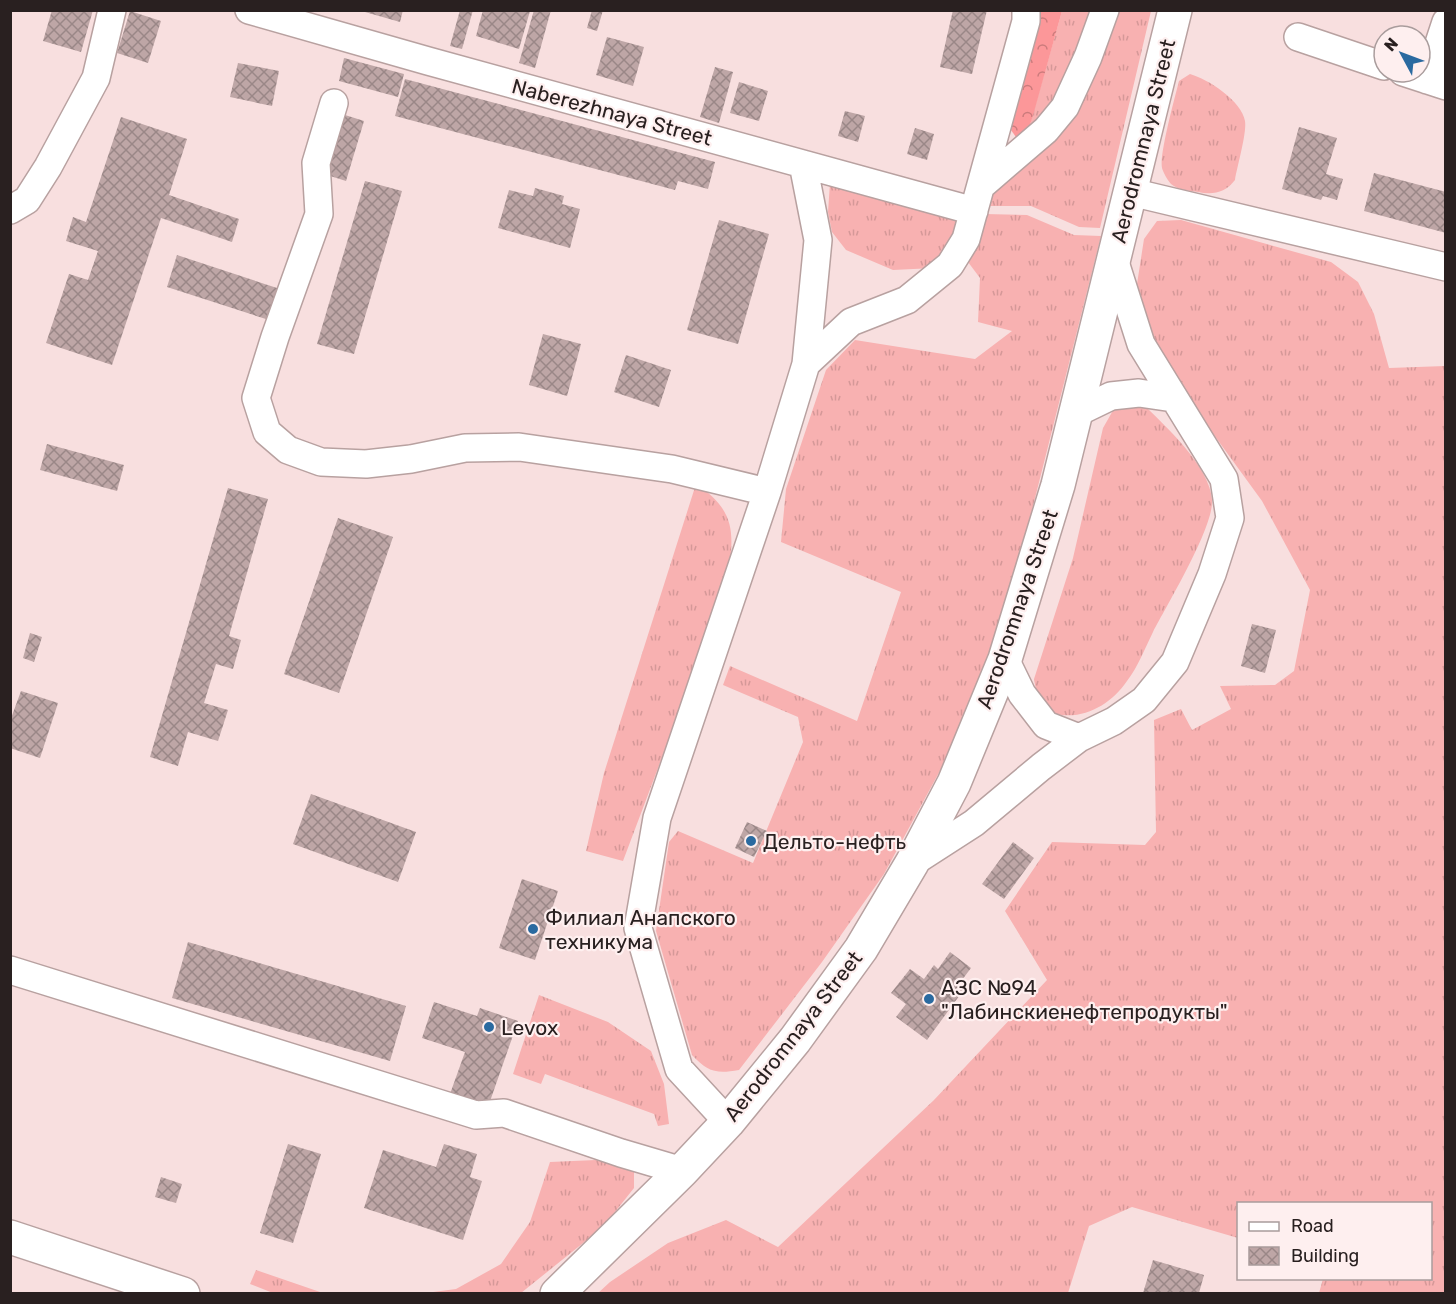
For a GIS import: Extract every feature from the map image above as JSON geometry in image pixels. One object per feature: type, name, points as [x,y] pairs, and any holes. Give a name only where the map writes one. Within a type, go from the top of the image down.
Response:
[{"type":"main road","name":"Aerodromnaya Street","points":[[557,1293],[682,1171],[728,1122],[795,1040],[861,949],[912,863],[954,783],[1005,659],[1058,485],[1175,10]]},
{"type":"main road","points":[[10,1237],[183,1293]]},
{"type":"street","points":[[10,210],[27,200],[48,167],[96,78],[112,10]]},
{"type":"street","name":"Naberezhnaya Street","points":[[249,10],[803,164],[978,198]]},
{"type":"street","points":[[806,364],[851,322],[907,300],[950,265],[966,239],[1026,21],[1026,10]]},
{"type":"street","points":[[978,198],[1046,130],[1065,107],[1088,57],[1105,10]]},
{"type":"street","points":[[1432,61],[1446,22]]},
{"type":"street","points":[[1298,37],[1372,62]]},
{"type":"street","points":[[334,103],[316,163],[320,214],[275,337],[256,398],[267,432],[288,450],[321,462],[366,464],[411,459],[465,448],[519,447],[672,469],[767,492]]},
{"type":"street","points":[[728,1122],[679,1069],[638,928],[657,818],[767,492],[806,364],[818,240],[803,164]]},
{"type":"street","points":[[1131,192],[1446,267]]},
{"type":"street","points":[[912,863],[974,823],[1078,738],[1114,721],[1144,700],[1175,662],[1212,574],[1230,518],[1224,479],[1141,344],[1114,259]]},
{"type":"street","points":[[1076,413],[1111,396],[1139,393],[1173,398]]},
{"type":"street","points":[[1005,659],[1022,694],[1046,725],[1078,738]]},
{"type":"street","points":[[10,970],[476,1115],[504,1113],[682,1171]]},
{"type":"green space","points":[[1039,11],[1062,11],[1028,131],[1018,140],[1011,130]]},
{"type":"green space","points":[[1062,11],[1093,11],[1052,109],[1028,131]]},
{"type":"green space","points":[[1117,11],[1151,11],[1100,228],[1079,227],[1031,206],[988,206],[997,182]]},
{"type":"green space","points":[[1190,74],[1223,92],[1238,106],[1245,121],[1235,180],[1227,188],[1214,193],[1177,188],[1170,183],[1162,168],[1165,139],[1179,81]]},
{"type":"green space","points":[[830,183],[967,221],[934,268],[893,270],[846,250],[832,232],[828,212]]},
{"type":"green space","points":[[984,214],[1027,215],[1074,235],[1101,236],[1008,596],[982,673],[942,767],[884,874],[822,962],[739,1070],[724,1072],[713,1070],[692,1055],[656,931],[669,842],[678,831],[753,863],[803,742],[798,717],[723,685],[730,666],[857,721],[901,592],[781,542],[786,489],[826,370],[855,340],[975,359],[1012,331],[978,322],[980,278],[968,262]]},
{"type":"green space","points":[[1181,220],[1331,262],[1358,282],[1374,314],[1389,368],[1445,366],[1445,1293],[1319,1293],[1323,1280],[1432,1280],[1432,1202],[1237,1202],[1237,1238],[1132,1207],[1089,1226],[1068,1293],[597,1294],[610,1282],[668,1243],[726,1220],[778,1247],[934,1100],[1047,980],[1005,911],[1052,842],[1145,845],[1156,832],[1154,720],[1181,709],[1192,730],[1231,709],[1220,686],[1275,685],[1294,671],[1310,590],[1262,501],[1174,380],[1148,340],[1137,284],[1144,239],[1157,221]]},
{"type":"green space","points":[[1141,402],[1195,460],[1209,487],[1212,500],[1211,512],[1198,547],[1138,664],[1121,689],[1107,702],[1090,711],[1072,715],[1055,714],[1042,703],[1034,679],[1073,558],[1103,428],[1115,407]]},
{"type":"green space","points":[[696,484],[720,505],[727,516],[731,553],[727,585],[623,861],[586,851],[604,773]]},
{"type":"green space","points":[[539,995],[608,1022],[651,1051],[664,1084],[669,1124],[658,1126],[654,1114],[545,1074],[541,1084],[513,1074]]},
{"type":"green space","points":[[619,1159],[634,1168],[634,1188],[603,1227],[521,1293],[418,1294],[456,1289],[501,1264],[530,1222],[550,1162]]},
{"type":"green space","points":[[256,1270],[323,1293],[273,1293],[250,1284]]},
{"type":"building","points":[[52,10],[93,10],[81,52],[43,41]]},
{"type":"building","points":[[358,10],[403,10],[400,22]]},
{"type":"building","points":[[460,10],[473,10],[462,49],[450,46]]},
{"type":"building","points":[[483,10],[530,11],[519,49],[476,36]]},
{"type":"building","points":[[534,10],[551,10],[535,68],[519,63]]},
{"type":"building","points":[[592,10],[603,10],[597,31],[587,28]]},
{"type":"building","points":[[953,10],[987,10],[972,74],[940,67]]},
{"type":"building","points":[[130,11],[161,21],[148,63],[117,53]]},
{"type":"building","points":[[607,37],[644,47],[633,86],[596,75]]},
{"type":"building","points":[[344,58],[404,74],[398,97],[339,81]]},
{"type":"building","points":[[238,63],[279,71],[272,106],[230,97]]},
{"type":"building","points":[[715,67],[733,72],[719,123],[700,117]]},
{"type":"building","points":[[405,79],[715,162],[708,189],[678,181],[675,190],[395,116]]},
{"type":"building","points":[[739,82],[768,91],[759,121],[730,113]]},
{"type":"building","points":[[845,111],[865,116],[858,142],[838,136]]},
{"type":"building","points":[[342,114],[364,121],[346,181],[324,174]]},
{"type":"building","points":[[121,117],[187,139],[169,195],[239,219],[232,242],[161,218],[112,365],[46,343],[69,274],[88,280],[98,251],[66,241],[73,217],[86,222]]},
{"type":"building","points":[[1299,127],[1337,138],[1326,174],[1343,179],[1337,200],[1323,196],[1321,200],[1282,189]]},
{"type":"building","points":[[915,128],[934,134],[927,160],[907,154]]},
{"type":"building","points":[[1374,173],[1446,192],[1446,233],[1364,211]]},
{"type":"building","points":[[365,181],[402,191],[354,354],[317,344]]},
{"type":"building","points":[[535,188],[564,196],[562,204],[580,209],[570,248],[498,228],[509,190],[533,196]]},
{"type":"building","points":[[719,220],[769,234],[738,344],[687,330]]},
{"type":"building","points":[[177,255],[280,289],[269,320],[167,287]]},
{"type":"building","points":[[543,334],[581,344],[567,396],[529,385]]},
{"type":"building","points":[[626,355],[671,370],[659,407],[614,392]]},
{"type":"building","points":[[47,444],[124,465],[117,491],[40,470]]},
{"type":"building","points":[[228,488],[268,499],[229,636],[241,640],[233,669],[216,664],[204,703],[228,710],[218,741],[188,732],[178,766],[150,757]]},
{"type":"building","points":[[338,518],[393,537],[339,693],[284,674]]},
{"type":"building","points":[[1252,624],[1276,630],[1265,673],[1241,666]]},
{"type":"building","points":[[30,633],[42,637],[34,662],[23,658]]},
{"type":"building","points":[[21,691],[58,703],[40,758],[10,748],[10,721]]},
{"type":"building","points":[[311,794],[416,832],[398,882],[293,844]]},
{"type":"building","points":[[747,822],[767,831],[754,857],[735,848]]},
{"type":"building","points":[[1013,842],[1034,858],[1004,899],[982,884]]},
{"type":"building","points":[[522,879],[558,891],[535,960],[499,948]]},
{"type":"building","points":[[188,942],[406,1006],[390,1061],[172,998]]},
{"type":"building","points":[[950,952],[971,968],[959,984],[965,988],[927,1040],[896,1017],[906,1004],[891,993],[910,969],[924,979],[934,965],[938,969]]},
{"type":"building","points":[[434,1002],[477,1016],[480,1008],[518,1021],[488,1107],[450,1094],[465,1052],[422,1038]]},
{"type":"building","points":[[288,1144],[321,1154],[293,1243],[260,1233]]},
{"type":"building","points":[[444,1144],[477,1154],[470,1177],[482,1181],[463,1240],[364,1208],[383,1150],[436,1167]]},
{"type":"building","points":[[161,1177],[182,1184],[176,1203],[155,1197]]},
{"type":"building","points":[[1153,1260],[1204,1275],[1199,1293],[1143,1293]]},
{"type":"place","name":"Дельто-нефть","points":[[751,841]]},
{"type":"place","name":"Филиал Анапского техникума","points":[[533,929]]},
{"type":"place","name":"АЗС №94 \"Лабинскиенефтепродукты\"","points":[[929,999]]},
{"type":"place","name":"Levox","points":[[489,1027]]}]
